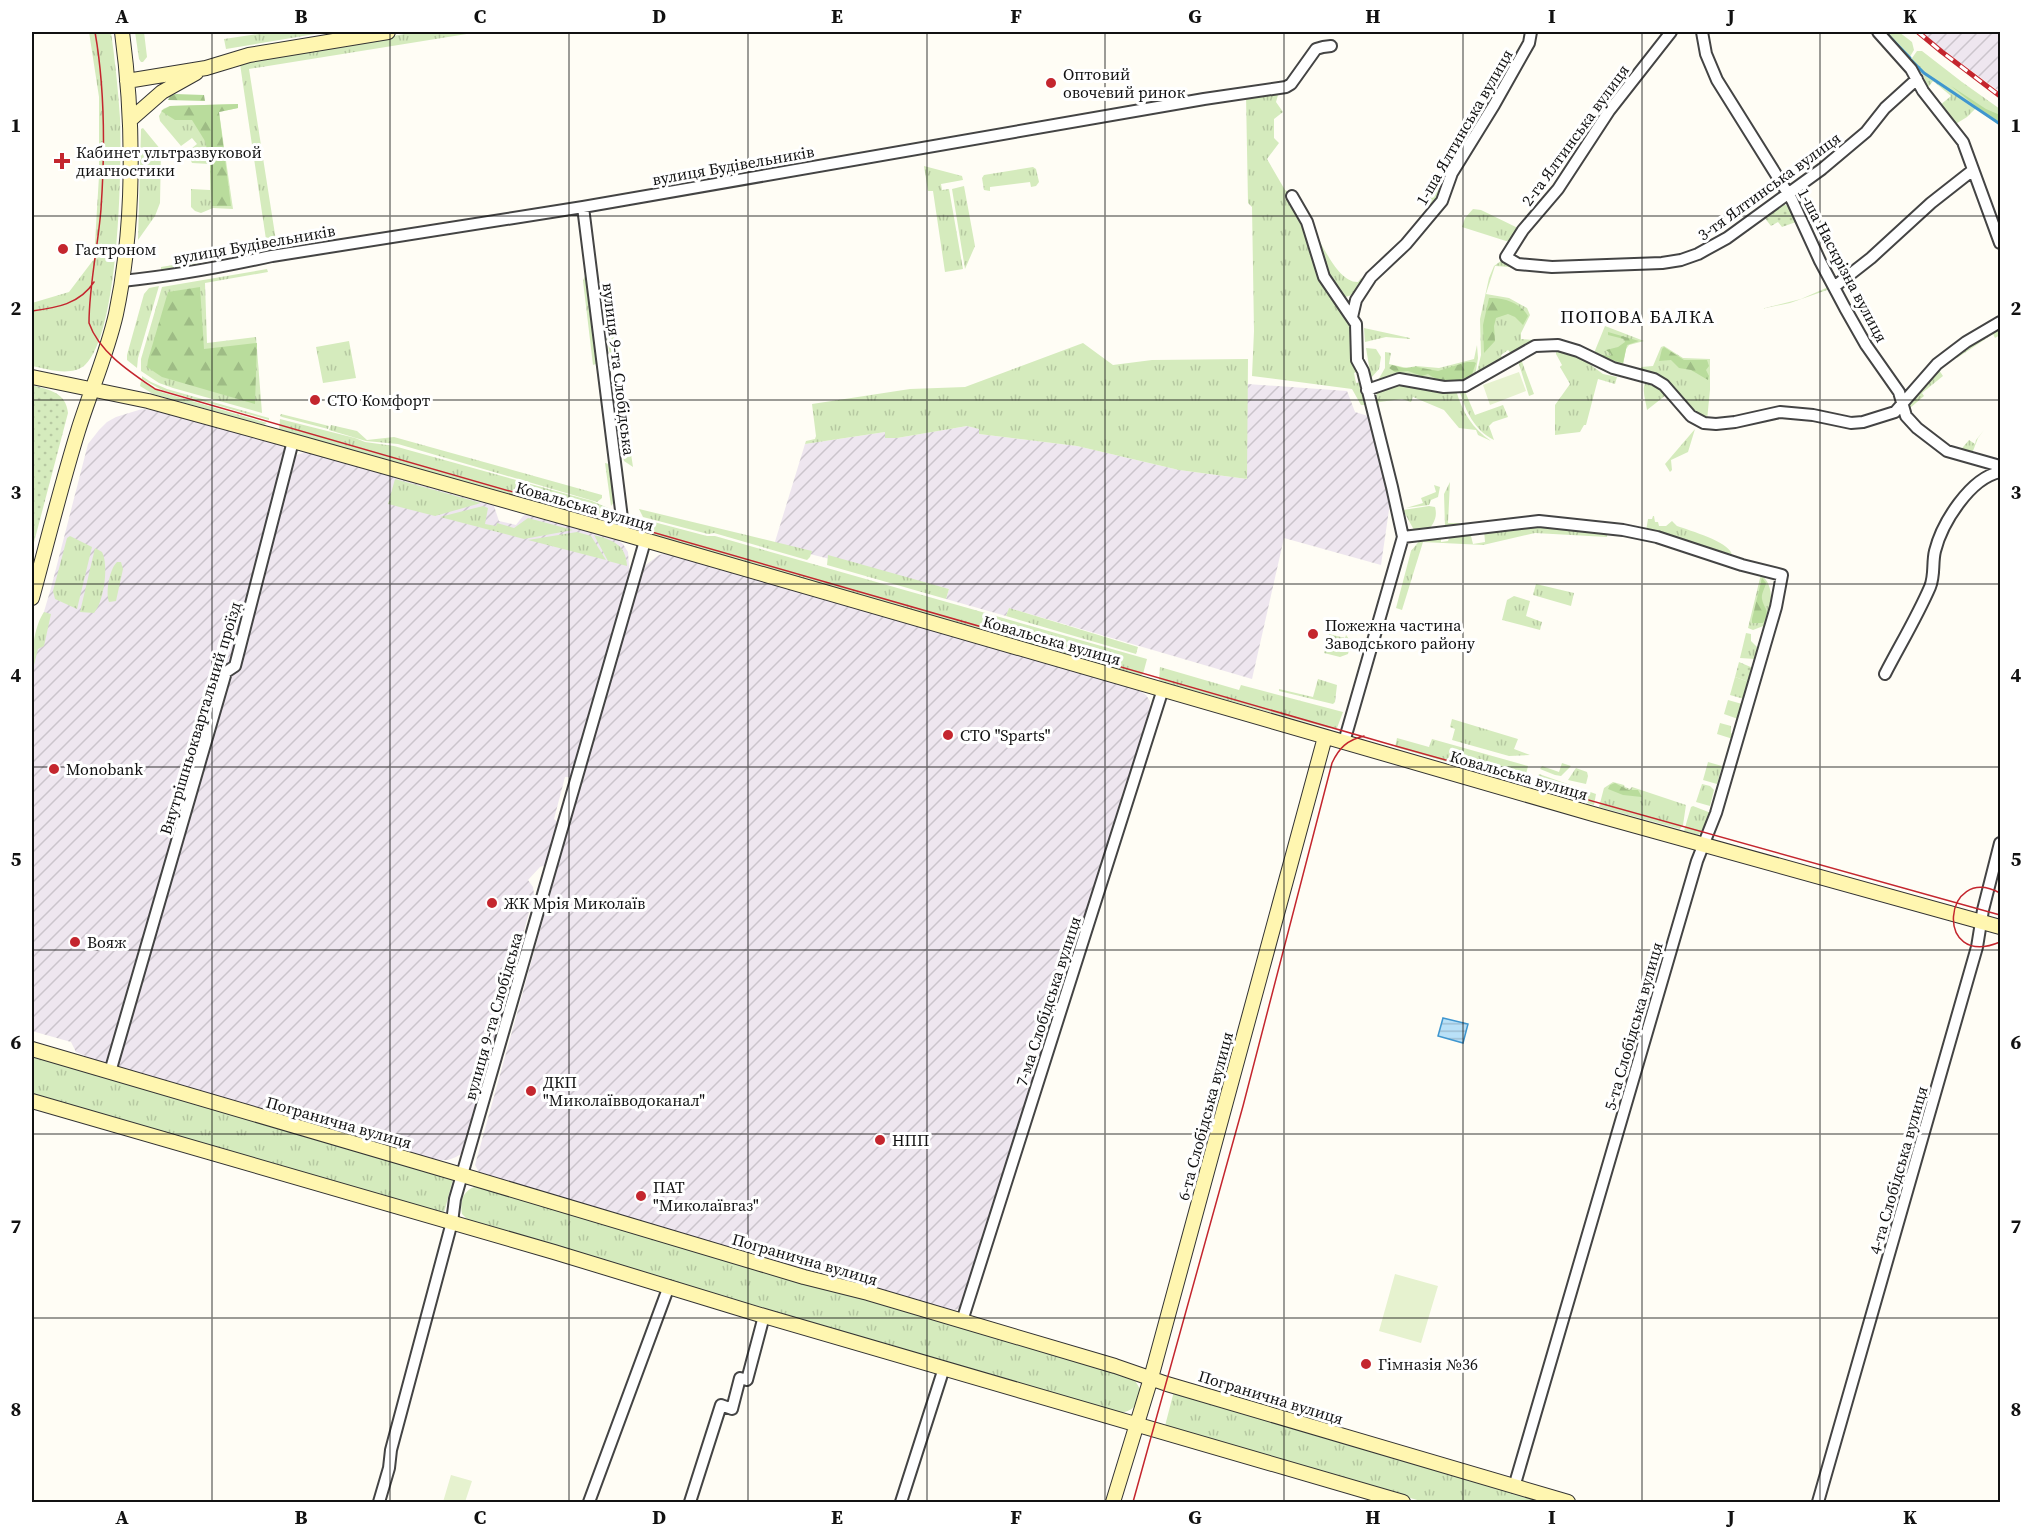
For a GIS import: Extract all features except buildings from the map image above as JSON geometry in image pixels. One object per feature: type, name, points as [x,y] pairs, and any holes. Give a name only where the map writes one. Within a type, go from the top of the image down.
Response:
[{"type":"main road","points":[[32,598],[78,431],[108,344],[122,281],[129,198],[130,120],[122,32]]},
{"type":"main road","points":[[127,81],[206,68],[249,55],[388,32]]},
{"type":"main road","points":[[130,120],[162,92],[206,68]]},
{"type":"main road","points":[[32,377],[93,390]]},
{"type":"main road","name":"Ковальська вулиця","points":[[93,390],[148,401],[624,534],[1344,742],[2001,927]]},
{"type":"main road","name":"6-та Слобідська вулиця","points":[[1113,1503],[1151,1378],[1325,736]]},
{"type":"main road","name":"Погранична вулиця","points":[[32,1049],[792,1274],[962,1321],[1568,1503]]},
{"type":"main road","points":[[32,1101],[452,1222],[1403,1503]]},
{"type":"street","name":"1-ша Ялтинська вулиця","points":[[1352,317],[1356,300],[1371,277],[1406,244],[1442,201],[1452,173],[1529,43],[1531,32]]},
{"type":"street","name":"2-га Ялтинська вулиця","points":[[1506,257],[1523,230],[1558,189],[1605,116],[1671,32]]},
{"type":"street","name":"1-ша Наскрізна вулиця","points":[[1702,32],[1706,54],[1717,80],[1788,193],[1834,287],[1866,345],[1899,392],[1905,413],[1913,425],[1947,451],[2001,466]]},
{"type":"street","points":[[1878,32],[1904,60],[1923,91],[1960,138],[2001,243]]},
{"type":"street","name":"вулиця Будівельників","points":[[122,281],[160,278],[284,254],[583,207],[1215,97],[1279,90],[1291,84],[1316,50],[1323,46],[1331,46]]},
{"type":"street","name":"3-тя Ялтинська вулиця","points":[[1506,257],[1518,264],[1552,267],[1648,264],[1681,260],[1716,245],[1822,169],[1858,140],[1886,108],[1917,79]]},
{"type":"street","points":[[1834,287],[1973,170]]},
{"type":"street","points":[[1292,196],[1307,222],[1324,277],[1356,324],[1357,360],[1363,371],[1403,537],[1344,742]]},
{"type":"street","name":"вулиця 9-та Слобідська","points":[[583,207],[624,534]]},
{"type":"street","points":[[1367,390],[1399,380],[1444,387],[1465,386],[1535,346],[1558,345],[1578,351],[1613,368],[1654,379],[1664,385],[1691,416],[1704,423],[1735,422],[1780,412],[1813,415],[1851,423],[1863,422],[1895,411],[1937,364],[1966,342],[2001,322]]},
{"type":"street","name":"Внутрішньоквартальний проїзд","points":[[110,1072],[226,672],[235,666],[293,441]]},
{"type":"street","points":[[1885,674],[1929,588],[1934,569],[1935,551],[1947,521],[1963,498],[1987,478],[2001,472]]},
{"type":"street","name":"5-та Слобідська вулиця","points":[[1403,537],[1539,521],[1623,530],[1782,575],[1776,607],[1721,795],[1704,844],[1514,1487]]},
{"type":"street","name":"вулиця 9-та Слобідська","points":[[380,1503],[391,1450],[452,1222],[452,1212],[462,1175],[645,540]]},
{"type":"street","name":"7-ма Слобідська вулиця","points":[[962,1321],[1163,689]]},
{"type":"street","name":"4-та Слобідська вулиця","points":[[1818,1503],[1977,947],[1980,922],[2001,843]]},
{"type":"street","points":[[589,1503],[669,1286]]},
{"type":"street","points":[[690,1503],[721,1405],[732,1408],[740,1378],[747,1380],[764,1316]]},
{"type":"street","points":[[901,1503],[944,1368]]},
{"type":"shaded area","points":[[1922,32],[2000,32],[2000,92],[1934,43]]},
{"type":"shaded area","points":[[1247,384],[1347,391],[1355,412],[1368,416],[1391,496],[1381,565],[1284,538],[1252,679],[1009,608],[1006,616],[946,599],[949,589],[774,545],[805,444],[885,432],[897,438],[967,426],[979,429],[979,434],[1077,446],[1179,470],[1247,479]]},
{"type":"shaded area","points":[[142,409],[157,411],[281,445],[293,456],[306,452],[494,506],[499,521],[516,525],[523,516],[528,514],[616,539],[628,552],[630,580],[574,777],[565,777],[554,819],[559,823],[548,864],[540,867],[528,880],[533,887],[534,894],[464,1152],[456,1157],[448,1160],[431,1160],[100,1062],[76,1052],[71,1042],[32,1031],[32,652],[88,444],[107,422]]},
{"type":"shaded area","points":[[667,553],[1137,689],[1150,701],[1150,713],[965,1303],[959,1309],[947,1311],[485,1177],[480,1174],[475,1165],[638,577],[647,564],[659,555]]},
{"type":"green space","points":[[89,32],[111,32],[114,53],[120,141],[116,248],[112,286],[105,320],[96,347],[85,365],[79,369],[59,371],[32,366],[32,303],[69,292],[94,259],[99,176],[99,97]]},
{"type":"green space","points":[[135,32],[144,32],[147,57],[143,62],[139,59]]},
{"type":"green space","points":[[272,32],[327,32],[226,49],[224,39]]},
{"type":"green space","points":[[417,32],[479,32],[249,69],[277,247],[268,253],[240,64],[250,59]]},
{"type":"green space","points":[[1882,32],[1899,32],[1912,42],[1914,50],[1908,60]]},
{"type":"green space","points":[[1917,51],[1922,51],[2000,109],[2000,126],[1976,108],[1954,125],[1939,106],[1951,96],[1933,81],[1926,90],[1924,76],[1910,61]]},
{"type":"green space","points":[[1951,86],[1986,109],[2000,115],[2000,126]]},
{"type":"green space","points":[[1283,91],[1278,95],[1276,102],[1283,112],[1274,119],[1274,138],[1279,143],[1267,159],[1285,190],[1295,194],[1306,230],[1350,317],[1358,371],[1354,373],[1356,383],[1362,382],[1367,405],[1361,405],[1352,389],[1252,376],[1254,331],[1252,207],[1248,203],[1246,95]]},
{"type":"green space","points":[[175,94],[204,95],[205,101],[168,100]]},
{"type":"green space","points":[[238,104],[238,108],[219,112],[233,209],[213,208],[201,213],[195,211],[191,207],[191,189],[210,190],[210,164],[192,163],[187,152],[197,144],[192,138],[181,146],[160,121],[159,116],[163,109],[170,106]]},
{"type":"green space","points":[[238,104],[238,108],[219,112],[231,206],[212,206],[210,164],[202,158],[207,149],[205,141],[192,120],[175,120],[161,111],[170,106]]},
{"type":"green space","points":[[143,128],[161,150],[160,203],[155,216],[138,240],[141,129]]},
{"type":"green space","points":[[924,166],[962,176],[963,180],[941,184],[942,190],[949,189],[963,269],[945,272],[933,191],[928,191]]},
{"type":"green space","points":[[1033,167],[1036,169],[1039,182],[1036,186],[1031,187],[1030,182],[990,187],[990,191],[984,190],[982,178],[984,175]]},
{"type":"green space","points":[[1439,180],[1442,192],[1438,203],[1431,206],[1425,199]]},
{"type":"green space","points":[[964,186],[975,246],[965,269],[952,189]]},
{"type":"green space","points":[[1783,204],[1788,206],[1796,222],[1782,227],[1778,222],[1771,226],[1764,217]]},
{"type":"green space","points":[[1473,209],[1481,210],[1522,230],[1512,241],[1506,241],[1462,227],[1465,218]]},
{"type":"green space","points":[[1316,235],[1339,272],[1351,281],[1358,282],[1361,278],[1365,281],[1357,293],[1340,299],[1324,273]]},
{"type":"green space","points":[[1505,258],[1543,269],[1495,266],[1486,294],[1509,298],[1527,308],[1530,315],[1521,333],[1521,339],[1547,341],[1511,353],[1508,350],[1501,355],[1502,358],[1476,376],[1481,355],[1480,319],[1489,278],[1494,266]]},
{"type":"green space","points":[[198,261],[199,266],[161,272],[161,267]]},
{"type":"green space","points":[[267,269],[268,272],[205,283],[207,343],[256,337],[262,413],[173,388],[159,383],[141,371],[141,359],[162,287]]},
{"type":"green space","points":[[1822,275],[1830,289],[1790,303],[1761,309],[1801,299],[1826,288],[1827,285]]},
{"type":"green space","points":[[585,276],[596,361],[593,365],[583,281]]},
{"type":"green space","points":[[159,286],[137,368],[127,360],[127,355],[144,294],[149,288]]},
{"type":"green space","points":[[200,287],[204,349],[257,343],[255,404],[162,377],[147,367],[168,292]]},
{"type":"green space","points":[[1489,298],[1511,302],[1525,311],[1528,316],[1523,325],[1508,314],[1496,318],[1495,341],[1484,353],[1483,325]]},
{"type":"green space","points":[[610,301],[617,357],[611,360],[603,318],[605,302]]},
{"type":"green space","points":[[1605,326],[1644,341],[1629,345],[1623,365],[1605,360],[1594,353]]},
{"type":"green space","points":[[1364,328],[1410,339],[1386,337],[1365,342]]},
{"type":"green space","points":[[2000,328],[2000,335],[1995,338],[1993,334],[1957,358],[1953,358],[1977,341]]},
{"type":"green space","points":[[1608,332],[1639,341],[1627,345],[1623,363],[1601,355],[1610,356],[1611,354],[1606,350],[1618,347],[1625,342],[1624,339],[1608,335]]},
{"type":"green space","points":[[349,341],[356,378],[323,383],[316,347]]},
{"type":"green space","points":[[1083,343],[1113,365],[1152,360],[1248,359],[1247,479],[1179,470],[1077,446],[979,434],[979,429],[967,426],[897,438],[885,438],[885,432],[805,444],[806,441],[815,439],[816,436],[812,404],[910,389],[965,387]]},
{"type":"green space","points":[[1477,345],[1478,358],[1475,377],[1456,383],[1377,382],[1385,368],[1385,352],[1391,353],[1389,364],[1407,368],[1416,366],[1439,368],[1474,359]]},
{"type":"green space","points":[[1664,346],[1683,358],[1710,359],[1707,420],[1698,417],[1641,371],[1641,367],[1653,366],[1661,347]]},
{"type":"green space","points":[[1664,347],[1684,360],[1707,360],[1708,380],[1691,370],[1679,368],[1671,360],[1659,361]]},
{"type":"green space","points":[[1366,348],[1376,349],[1381,357],[1379,369],[1371,378]]},
{"type":"green space","points":[[1556,349],[1580,357],[1603,374],[1617,377],[1615,384],[1598,379],[1586,425],[1580,432],[1555,435],[1555,405],[1570,384],[1560,367],[1562,365]]},
{"type":"green space","points":[[1521,359],[1534,394],[1529,396],[1518,361]]},
{"type":"green space","points":[[1467,362],[1476,363],[1471,377],[1455,381],[1444,381],[1428,374],[1422,376],[1408,371],[1395,372],[1389,368],[1392,365],[1438,371]]},
{"type":"green space","points":[[1939,370],[1943,376],[1922,393],[1924,396],[1910,408],[1912,417],[1907,410],[1908,400]]},
{"type":"green space","points":[[1519,372],[1526,391],[1490,405],[1483,385]]},
{"type":"green space","points":[[142,376],[167,389],[269,418],[269,420],[162,390],[142,379]]},
{"type":"green space","points":[[621,376],[626,419],[617,416],[613,381]]},
{"type":"green space","points":[[141,381],[161,392],[267,423],[264,425],[153,394],[140,386]]},
{"type":"green space","points":[[1646,381],[1666,395],[1647,410],[1644,392]]},
{"type":"green space","points":[[32,385],[60,396],[67,406],[68,413],[32,550]]},
{"type":"green space","points":[[1390,385],[1456,390],[1461,406],[1469,419],[1491,441],[1478,435],[1476,430],[1459,428],[1444,410],[1413,397],[1411,402],[1402,399],[1379,402],[1379,409],[1377,394]]},
{"type":"green space","points":[[1464,389],[1475,415],[1503,405],[1508,417],[1493,422],[1489,426],[1494,440],[1481,431],[1472,419],[1459,390]]},
{"type":"green space","points":[[281,414],[329,426],[328,429],[282,417]]},
{"type":"green space","points":[[280,419],[365,442],[394,446],[592,501],[615,511],[616,524],[279,430]]},
{"type":"green space","points":[[331,425],[357,431],[367,440],[394,437],[602,495],[602,498],[597,502],[398,444],[366,441],[329,430]]},
{"type":"green space","points":[[621,427],[627,427],[633,467],[624,461],[619,430]]},
{"type":"green space","points":[[1695,429],[1688,452],[1671,460],[1672,470],[1670,472],[1665,464]]},
{"type":"green space","points":[[1984,430],[1971,456],[1958,453],[1969,440],[1975,444],[1976,440]]},
{"type":"green space","points":[[605,463],[609,464],[614,502],[611,506]]},
{"type":"green space","points":[[395,479],[481,503],[435,516],[388,504]]},
{"type":"green space","points":[[1450,482],[1448,523],[1460,523],[1460,528],[1445,527],[1444,494]]},
{"type":"green space","points":[[1434,485],[1440,487],[1438,497],[1431,500],[1429,505],[1406,508],[1423,503],[1421,498],[1436,492]]},
{"type":"green space","points":[[483,506],[488,508],[485,524],[496,526],[497,523],[514,528],[528,518],[573,530],[524,539],[440,517]]},
{"type":"green space","points":[[1435,507],[1436,515],[1433,524],[1426,532],[1414,530],[1403,510]]},
{"type":"green space","points":[[639,509],[812,551],[807,560],[714,533],[708,534],[643,517]]},
{"type":"green space","points":[[631,516],[707,536],[715,536],[1147,659],[1143,674],[1139,676],[637,530]]},
{"type":"green space","points":[[1653,516],[1659,526],[1666,526],[1672,521],[1677,526],[1716,541],[1729,549],[1732,554],[1709,552],[1646,531],[1648,519],[1652,519]]},
{"type":"green space","points":[[1539,523],[1608,530],[1607,537],[1535,533],[1483,545],[1423,542],[1402,610],[1396,608],[1411,551],[1420,540],[1441,536],[1441,542],[1448,541],[1450,535],[1470,532],[1473,544],[1485,542],[1484,530]]},
{"type":"green space","points":[[577,532],[591,536],[606,560],[528,540]]},
{"type":"green space","points":[[594,535],[617,544],[624,553],[627,566],[608,561]]},
{"type":"green space","points":[[70,536],[92,547],[77,609],[55,599],[53,591],[67,538]]},
{"type":"green space","points":[[95,548],[102,552],[104,558],[103,592],[94,613],[80,612]]},
{"type":"green space","points":[[828,555],[949,589],[946,599],[827,565]]},
{"type":"green space","points":[[117,562],[121,562],[123,569],[116,601],[109,602],[109,580]]},
{"type":"green space","points":[[1761,574],[1769,585],[1771,605],[1766,625],[1753,630],[1748,628]]},
{"type":"green space","points":[[1762,578],[1766,583],[1762,597],[1766,615],[1763,623],[1752,623],[1752,619]]},
{"type":"green space","points":[[1536,584],[1574,593],[1571,606],[1533,595]]},
{"type":"green space","points":[[1514,596],[1530,601],[1526,616],[1542,622],[1540,630],[1502,620],[1507,600]]},
{"type":"green space","points":[[1009,608],[1138,647],[1136,654],[1006,616]]},
{"type":"green space","points":[[44,612],[51,614],[44,646],[38,649],[32,673],[34,641]]},
{"type":"green space","points":[[1746,633],[1751,634],[1751,641],[1759,649],[1755,659],[1740,658]]},
{"type":"green space","points":[[1329,634],[1348,637],[1350,646],[1348,654],[1340,657],[1324,653]]},
{"type":"green space","points":[[1739,662],[1753,668],[1749,682],[1735,677]]},
{"type":"green space","points":[[1160,667],[1239,690],[1241,685],[1343,712],[1337,728],[1328,728],[1165,683],[1159,680]]},
{"type":"green space","points":[[1735,677],[1749,682],[1744,699],[1730,695]]},
{"type":"green space","points":[[1318,679],[1337,685],[1333,704],[1279,691],[1279,689],[1313,697]]},
{"type":"green space","points":[[1728,700],[1742,704],[1738,719],[1724,714]]},
{"type":"green space","points":[[1452,719],[1518,739],[1514,749],[1530,755],[1509,756],[1452,740],[1455,729],[1450,727]]},
{"type":"green space","points":[[1720,723],[1731,726],[1733,739],[1717,734]]},
{"type":"green space","points":[[1397,738],[1429,747],[1432,739],[1528,766],[1525,778],[1521,783],[1395,747]]},
{"type":"green space","points":[[1708,762],[1722,766],[1717,784],[1703,780]]},
{"type":"green space","points":[[1562,763],[1571,766],[1561,776],[1540,769],[1542,766],[1559,772]]},
{"type":"green space","points":[[1576,768],[1587,772],[1586,784],[1568,780]]},
{"type":"green space","points":[[1539,774],[1596,794],[1594,805],[1540,790],[1537,783]]},
{"type":"green space","points":[[1613,782],[1686,805],[1683,825],[1680,829],[1599,807],[1604,788]]},
{"type":"green space","points":[[1615,783],[1628,790],[1638,790],[1642,797],[1623,795],[1608,789]]},
{"type":"green space","points":[[1702,784],[1714,790],[1710,806],[1696,802]]},
{"type":"green space","points":[[1693,806],[1711,813],[1704,830],[1698,835],[1684,831]]},
{"type":"green space","points":[[32,1055],[453,1179],[444,1213],[32,1095]]},
{"type":"green space","points":[[474,1187],[482,1187],[1133,1377],[1140,1389],[1136,1402],[1133,1408],[1120,1413],[469,1221],[462,1214],[461,1205],[464,1195]]},
{"type":"green space","points":[[1395,1274],[1438,1286],[1421,1343],[1379,1331]]},
{"type":"green space","points":[[1174,1391],[1549,1502],[1424,1502],[1165,1426]]},
{"type":"green space","points":[[451,1475],[472,1481],[465,1502],[443,1502]]},
{"type":"water","points":[[1443,1018],[1468,1024],[1463,1043],[1438,1036]]},
{"type":"waterway","points":[[1885,32],[1910,58]]},
{"type":"waterway","points":[[1911,60],[1924,73],[2000,124]]},
{"type":"tram line","points":[[95,32],[102,98],[103,165],[101,209],[90,294],[89,323],[108,352],[155,389],[1392,745],[2000,915]]},
{"type":"tram line","points":[[32,311],[67,304],[82,295],[94,282]]},
{"type":"tram line","points":[[1133,1502],[1243,1106],[1332,763],[1344,745],[1364,736]]},
{"type":"tram line","points":[[2000,893],[1981,887],[1967,892],[1957,902],[1954,916],[1956,931],[1964,942],[1978,947],[2000,942]]},
{"type":"railway","points":[[1918,32],[2000,96]]},
{"type":"place","name":"Оптовий овочевий ринок","points":[[1051,83]]},
{"type":"place","name":"Кабинет ультразвуковой диагностики","points":[[62,161]]},
{"type":"place","name":"Гастроном","points":[[63,249]]},
{"type":"place","name":"СТО Комфорт","points":[[315,400]]},
{"type":"place","name":"Пожежна частина Заводського району","points":[[1313,634]]},
{"type":"place","name":"СТО \"Sparts\"","points":[[948,735]]},
{"type":"place","name":"Monobank","points":[[54,769]]},
{"type":"place","name":"ЖК Мрія Миколаїв","points":[[492,903]]},
{"type":"place","name":"Вояж","points":[[75,942]]},
{"type":"place","name":"ДКП \"Миколаївводоканал\"","points":[[531,1091]]},
{"type":"place","name":"НПП","points":[[880,1140]]},
{"type":"place","name":"ПАТ \"Миколаївгаз\"","points":[[641,1196]]},
{"type":"place","name":"Гімназія №36","points":[[1366,1364]]},
{"type":"district","name":"ПОПОВА БАЛКА","points":[[1638,316]]}]
